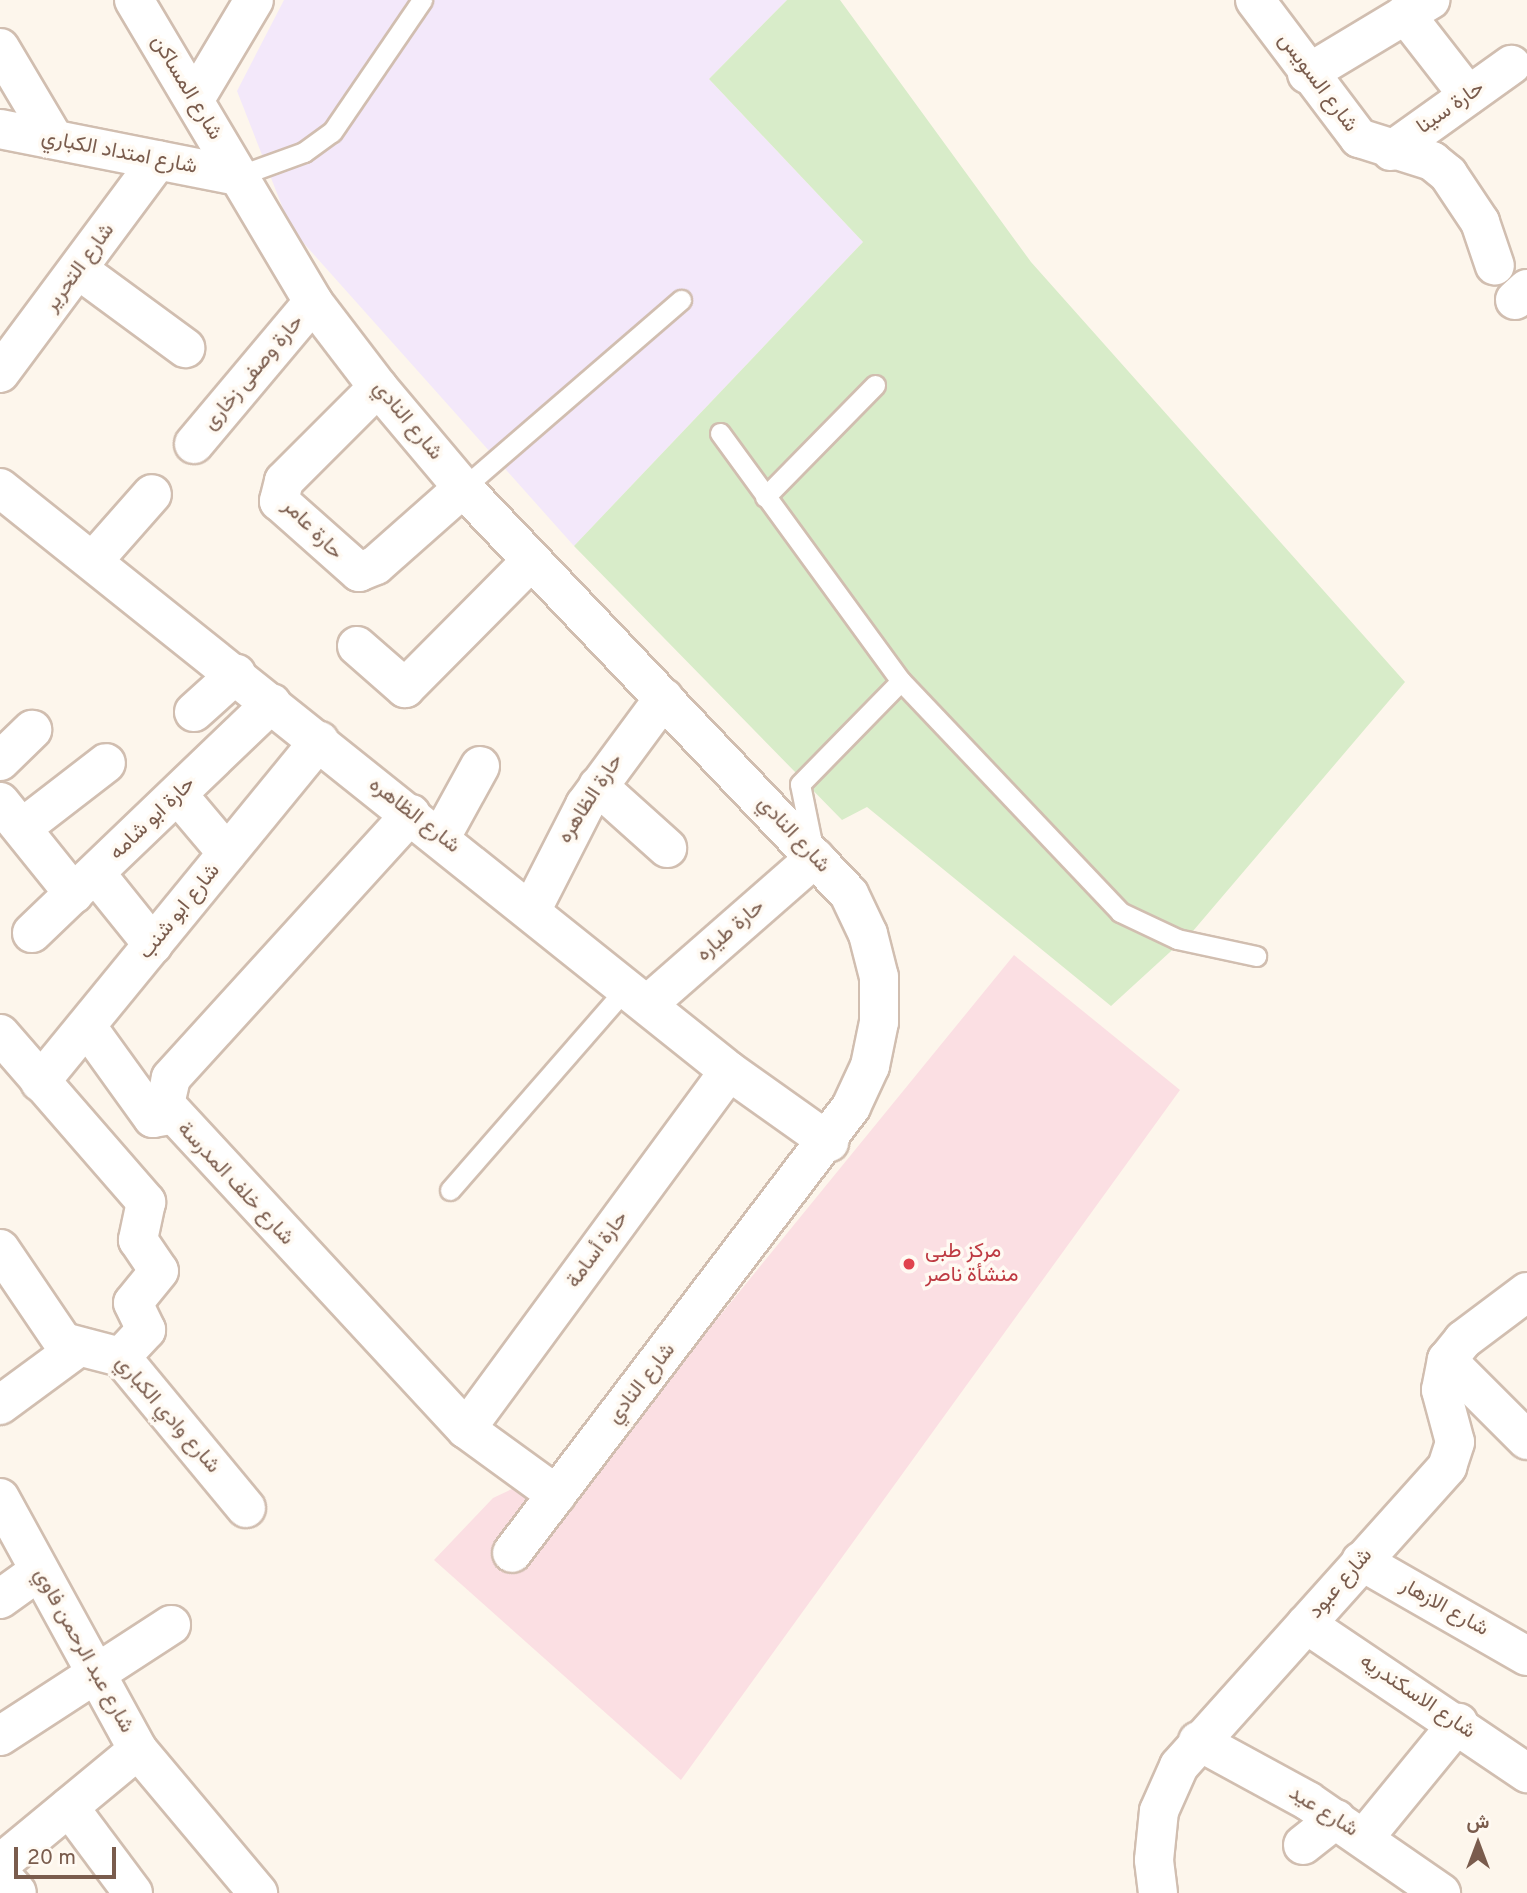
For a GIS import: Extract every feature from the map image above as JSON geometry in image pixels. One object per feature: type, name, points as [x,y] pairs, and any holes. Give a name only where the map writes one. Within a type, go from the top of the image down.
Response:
[{"type":"street","name":"شارع المساكن","points":[[134,0],[195,99],[238,176]]},
{"type":"street","points":[[195,99],[254,0]]},
{"type":"street","name":"شارع السويس","points":[[1255,0],[1307,74],[1359,138],[1391,151],[1432,161],[1448,174],[1480,222],[1495,266]]},
{"type":"street","points":[[1307,74],[1418,7],[1468,95]]},
{"type":"street","points":[[0,48],[54,139]]},
{"type":"street","name":"حارة سينا","points":[[1391,151],[1511,65]]},
{"type":"street","name":"شارع امتداد الكباري","points":[[0,129],[238,176]]},
{"type":"street","name":"شارع التحرير","points":[[3,363],[79,270],[158,160]]},
{"type":"street","name":"شارع النادي","points":[[238,176],[313,302],[378,387],[463,488],[849,894],[868,934],[879,977],[879,1023],[870,1066],[829,1142],[512,1553]]},
{"type":"street","points":[[79,270],[184,348]]},
{"type":"street","name":"حارة وصفى زخارى","points":[[194,444],[313,302]]},
{"type":"street","name":"حارة عامر","points":[[378,387],[284,481],[279,500],[359,572],[376,565],[463,488]]},
{"type":"street","name":"شارع الظاهره","points":[[2,493],[532,909],[729,1071],[829,1142]]},
{"type":"street","points":[[93,562],[152,494]]},
{"type":"street","points":[[357,646],[396,686],[412,685],[531,561]]},
{"type":"street","points":[[194,712],[236,674]]},
{"type":"street","name":"حارة الظاهره","points":[[532,909],[551,862],[598,786],[664,698]]},
{"type":"street","name":"حارة ابو شامه","points":[[32,933],[272,703]]},
{"type":"street","points":[[0,761],[32,730]]},
{"type":"street","name":"شارع ابو شنب","points":[[40,1082],[88,1028],[319,741]]},
{"type":"street","points":[[106,764],[11,815],[153,945]]},
{"type":"street","points":[[441,837],[480,766]]},
{"type":"street","points":[[598,786],[667,848]]},
{"type":"street","points":[[178,795],[227,853]]},
{"type":"street","name":"شارع خلف المدرسة","points":[[411,814],[171,1078],[164,1092],[170,1115],[466,1429],[557,1495]]},
{"type":"street","name":"حارة طياره","points":[[638,995],[815,858]]},
{"type":"street","points":[[88,1028],[153,1118],[170,1115]]},
{"type":"street","points":[[0,1034],[146,1202],[138,1240],[159,1271],[133,1303],[146,1330],[121,1357]]},
{"type":"street","name":"حارة أسامة","points":[[466,1429],[729,1071]]},
{"type":"street","points":[[0,1249],[55,1334],[76,1349],[0,1405]]},
{"type":"street","points":[[1527,1292],[1463,1340],[1447,1360],[1527,1440]]},
{"type":"street","name":"شارع وادي الكباري","points":[[76,1349],[107,1349],[121,1357],[246,1508]]},
{"type":"street","name":"شارع عبود","points":[[1158,1893],[1154,1860],[1159,1811],[1179,1766],[1198,1741],[1447,1467],[1455,1442],[1441,1390],[1447,1360]]},
{"type":"street","name":"شارع عبد الرحمن فاوي","points":[[0,1497],[92,1675],[138,1750],[258,1893]]},
{"type":"street","name":"شارع الازهار","points":[[1361,1561],[1527,1656]]},
{"type":"street","points":[[0,1599],[39,1571]]},
{"type":"street","name":"شارع الاسكندريه","points":[[1306,1624],[1458,1723],[1527,1773]]},
{"type":"street","points":[[0,1736],[171,1625]]},
{"type":"street","points":[[1303,1845],[1350,1828],[1458,1723]]},
{"type":"street","name":"شارع عيد","points":[[1198,1741],[1350,1828],[1441,1893]]},
{"type":"street","points":[[0,1864],[138,1750]]},
{"type":"street","points":[[69,1807],[133,1893]]},
{"type":"street","points":[[0,1874],[17,1893]]},
{"type":"lane","points":[[238,176],[304,152],[332,132],[422,0]]},
{"type":"lane","points":[[463,488],[681,300]]},
{"type":"lane","points":[[765,497],[875,386]]},
{"type":"lane","points":[[720,433],[901,681],[1120,912],[1177,939],[1256,956]]},
{"type":"lane","points":[[815,858],[800,784],[901,681]]},
{"type":"lane","points":[[450,1190],[638,995]]},
{"type":"shaded area","points":[[284,0],[787,0],[709,79],[863,242],[574,546],[291,229],[237,91]]},
{"type":"shaded area","name":"مركز طبى منشأة ناصر","points":[[1014,955],[1180,1090],[681,1780],[434,1560],[493,1498],[621,1437]]},
{"type":"green space","points":[[787,0],[840,0],[1031,262],[1405,682],[1193,931],[1111,1006],[867,807],[842,820],[574,546],[863,242],[709,79]]},
{"type":"place","name":"مركز طبى منشأة ناصر","points":[[909,1264]]}]
